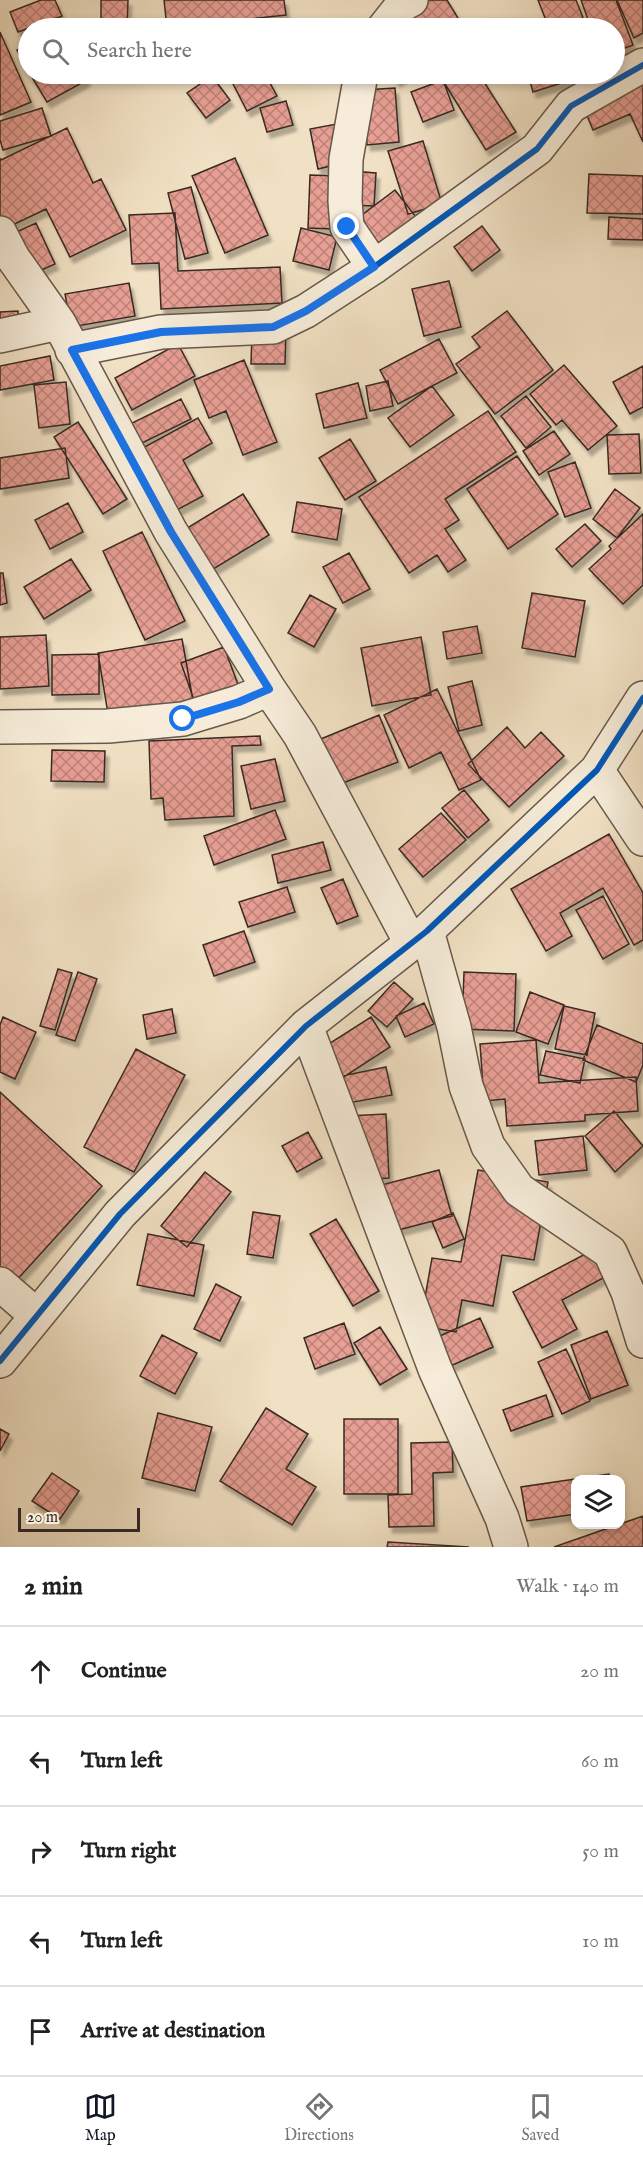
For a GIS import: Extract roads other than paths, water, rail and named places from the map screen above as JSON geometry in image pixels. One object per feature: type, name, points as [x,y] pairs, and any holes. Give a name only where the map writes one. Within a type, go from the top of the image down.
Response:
[{"type":"street","points":[[392,18],[403,4],[411,0]]},
{"type":"street","points":[[625,75],[643,65]]},
{"type":"street","points":[[359,84],[346,159],[347,227],[374,267]]},
{"type":"street","points":[[0,336],[66,336],[273,327],[306,311],[374,267],[537,149],[571,106],[610,84]]},
{"type":"street","points":[[0,233],[13,258],[66,336],[171,532],[300,735],[419,937],[454,1027],[466,1086],[488,1146],[519,1190],[610,1252],[628,1292],[643,1341]]},
{"type":"street","points":[[0,727],[108,726],[183,719],[239,702],[269,689]]},
{"type":"street","points":[[0,1362],[120,1214],[306,1026],[419,937],[597,770],[643,698]]},
{"type":"street","points":[[597,770],[643,839]]},
{"type":"street","points":[[306,1026],[435,1369],[502,1518],[511,1547]]},
{"type":"street","points":[[0,1284],[36,1315]]}]
